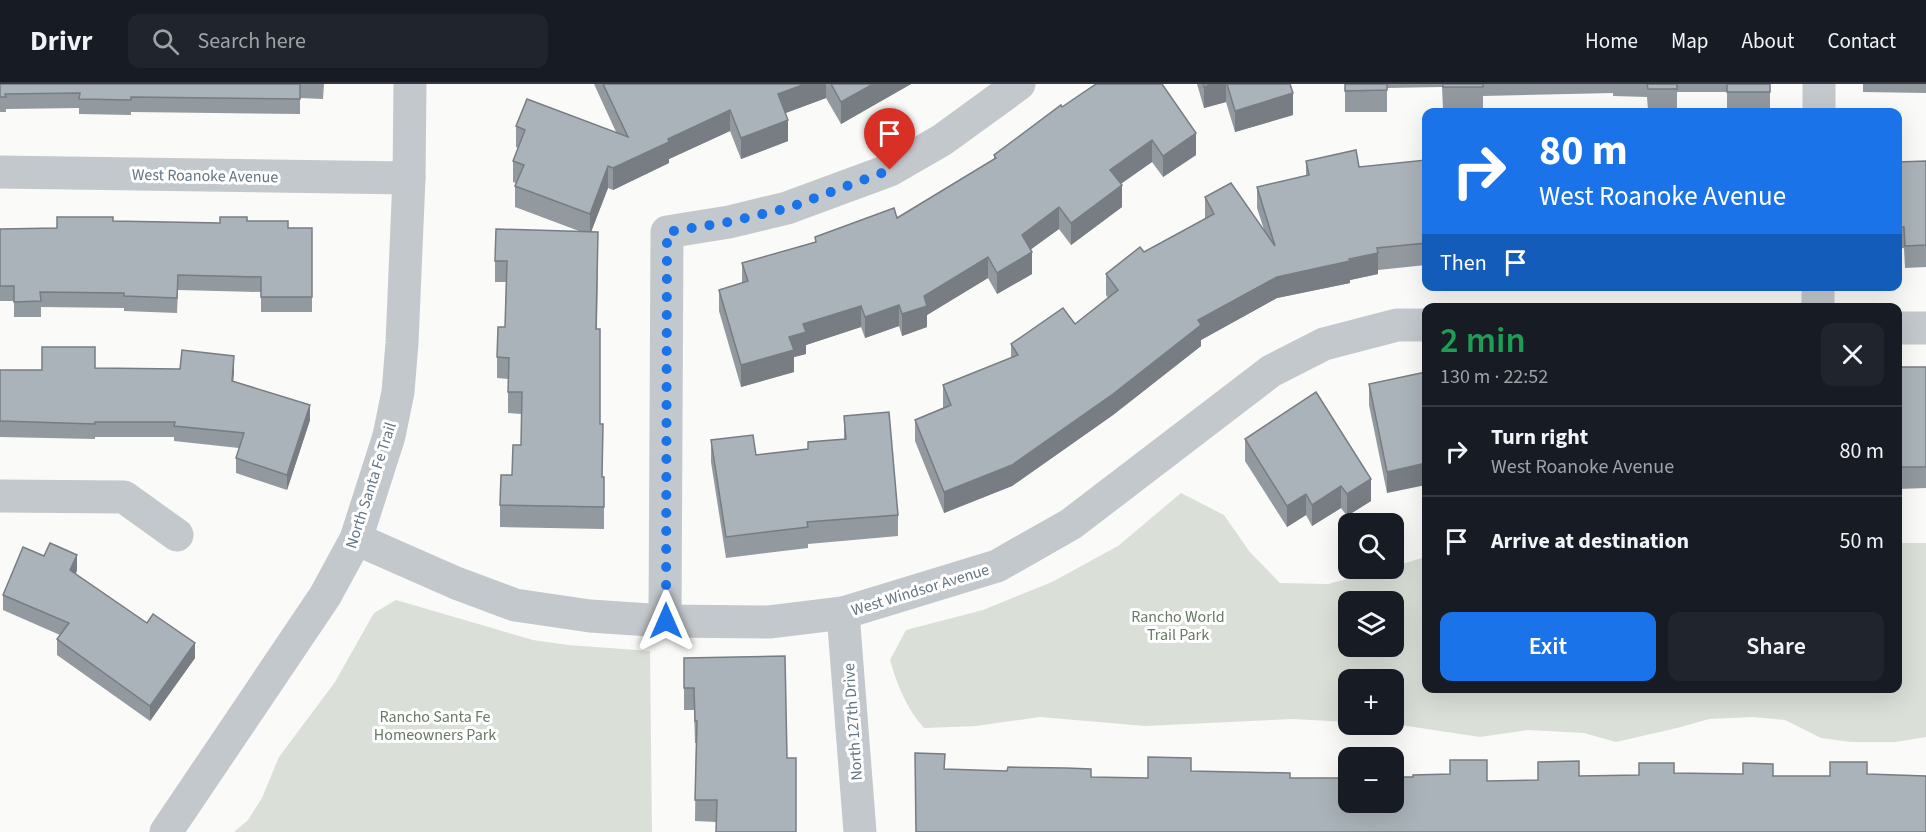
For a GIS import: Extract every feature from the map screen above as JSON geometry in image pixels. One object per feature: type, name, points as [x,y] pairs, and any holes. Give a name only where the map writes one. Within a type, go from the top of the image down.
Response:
[{"type":"street","name":"North Santa Fe Trail","points":[[166,832],[325,596],[356,539],[389,436],[398,392],[409,178],[410,84]]},
{"type":"street","points":[[666,621],[667,232],[729,222],[788,208],[890,170],[942,140],[1019,84]]},
{"type":"street","points":[[1819,84],[1819,108]]},
{"type":"street","name":"West Roanoke Avenue","points":[[0,172],[409,178]]},
{"type":"street","name":"West Windsor Avenue","points":[[356,539],[456,583],[515,605],[590,616],[666,621],[769,622],[843,613],[997,566],[1071,524],[1270,371],[1324,344],[1397,325],[1422,326]]},
{"type":"street","points":[[1902,328],[1926,328]]},
{"type":"street","points":[[0,496],[124,497],[177,535]]},
{"type":"street","name":"North 127th Drive","points":[[843,613],[860,832]]},
{"type":"green space","name":"Rancho World Trail Park","points":[[1181,493],[1224,515],[1249,551],[1280,583],[1328,584],[1347,579],[1404,579],[1404,563],[1422,558],[1422,693],[1902,693],[1902,543],[1926,543],[1926,737],[1895,742],[1851,742],[1821,738],[1785,720],[1753,717],[1709,719],[1616,742],[1584,733],[1528,730],[1480,737],[1404,726],[1404,669],[1338,669],[1338,721],[1293,719],[1145,726],[1040,717],[976,726],[924,728],[912,713],[903,696],[890,660],[906,630],[983,610],[1052,582],[1118,546]]},
{"type":"green space","name":"Rancho Santa Fe Homeowners Park","points":[[396,600],[533,640],[650,651],[652,832],[234,832],[248,820],[262,798],[279,757],[335,682],[374,613]]},
{"type":"building","points":[[0,84],[300,84],[300,99],[131,97],[131,100],[79,99],[80,93],[5,94],[6,97],[0,97]]},
{"type":"building","points":[[603,84],[805,84],[778,94],[788,120],[741,138],[730,110],[613,168],[608,166],[590,214],[515,186],[524,165],[513,161],[525,130],[516,126],[527,99],[628,137]]},
{"type":"building","points":[[831,84],[873,84],[841,102]]},
{"type":"building","points":[[1096,84],[1162,84],[1196,133],[1163,156],[1152,140],[1110,170],[1122,185],[1071,223],[1059,207],[1022,235],[1032,252],[997,273],[988,257],[924,296],[927,306],[902,314],[899,305],[865,317],[861,306],[803,324],[806,332],[789,337],[794,350],[741,365],[719,290],[748,281],[742,263],[816,242],[815,237],[894,208],[897,218],[996,158],[994,155],[1061,105],[1062,107]]},
{"type":"building","points":[[1227,84],[1290,84],[1293,93],[1235,111]]},
{"type":"building","points":[[1345,84],[1387,84],[1387,90],[1345,91]]},
{"type":"building","points":[[1443,84],[1483,84],[1483,87],[1443,87]]},
{"type":"building","points":[[1647,84],[1677,84],[1677,89],[1648,89]]},
{"type":"building","points":[[1727,84],[1770,84],[1770,92],[1727,92]]},
{"type":"building","points":[[1356,150],[1359,167],[1422,160],[1422,243],[1377,248],[1378,253],[1277,277],[1198,320],[1201,325],[1113,394],[1012,465],[944,492],[915,420],[951,405],[943,385],[1018,355],[1011,344],[1063,308],[1075,324],[1118,290],[1106,274],[1140,247],[1144,252],[1214,214],[1205,197],[1231,183],[1275,246],[1257,187],[1309,175],[1306,161]]},
{"type":"building","points":[[1926,161],[1926,245],[1905,246],[1904,227],[1902,227],[1902,162]]},
{"type":"building","points":[[57,217],[113,217],[113,221],[220,223],[220,217],[247,217],[247,221],[288,221],[288,228],[312,228],[312,297],[261,297],[261,277],[178,275],[177,298],[124,296],[124,293],[40,292],[41,301],[14,302],[14,286],[0,286],[0,229],[57,228]]},
{"type":"building","points":[[496,229],[598,232],[596,329],[600,329],[600,424],[603,424],[604,507],[500,505],[501,475],[512,475],[513,445],[521,445],[522,392],[508,392],[509,358],[497,357],[498,327],[505,327],[507,261],[495,261]]},
{"type":"building","points":[[42,347],[95,347],[95,368],[180,369],[182,350],[234,356],[232,381],[310,405],[287,475],[236,458],[244,433],[174,426],[175,422],[95,422],[95,424],[0,421],[0,370],[42,370]]},
{"type":"building","points":[[1902,367],[1926,367],[1926,467],[1902,467]]},
{"type":"building","points":[[1422,373],[1422,464],[1387,472],[1369,384]]},
{"type":"building","points":[[1316,392],[1371,479],[1347,494],[1341,486],[1312,505],[1306,494],[1287,506],[1245,439]]},
{"type":"building","points":[[889,412],[898,515],[807,522],[808,527],[726,537],[711,440],[753,435],[756,455],[808,449],[808,442],[846,439],[844,416]]},
{"type":"building","points":[[50,543],[77,555],[70,570],[147,623],[153,614],[195,643],[150,706],[57,639],[69,623],[3,595],[23,547],[44,556]]},
{"type":"building","points":[[785,656],[787,758],[796,758],[796,832],[716,832],[717,800],[695,800],[697,721],[695,721],[694,688],[684,688],[684,658]]},
{"type":"building","points":[[915,753],[945,754],[944,769],[1007,771],[1008,767],[1091,769],[1091,777],[1148,778],[1148,757],[1191,758],[1191,771],[1290,773],[1290,778],[1338,778],[1338,813],[1404,813],[1404,777],[1450,774],[1450,760],[1487,760],[1487,781],[1538,780],[1538,762],[1579,761],[1579,776],[1639,775],[1639,763],[1674,763],[1674,773],[1743,774],[1743,763],[1773,764],[1773,776],[1830,776],[1830,762],[1867,762],[1867,774],[1926,776],[1926,832],[916,832]]},
{"type":"route","points":[[666,621],[667,232],[729,222],[788,208],[890,170]]}]
